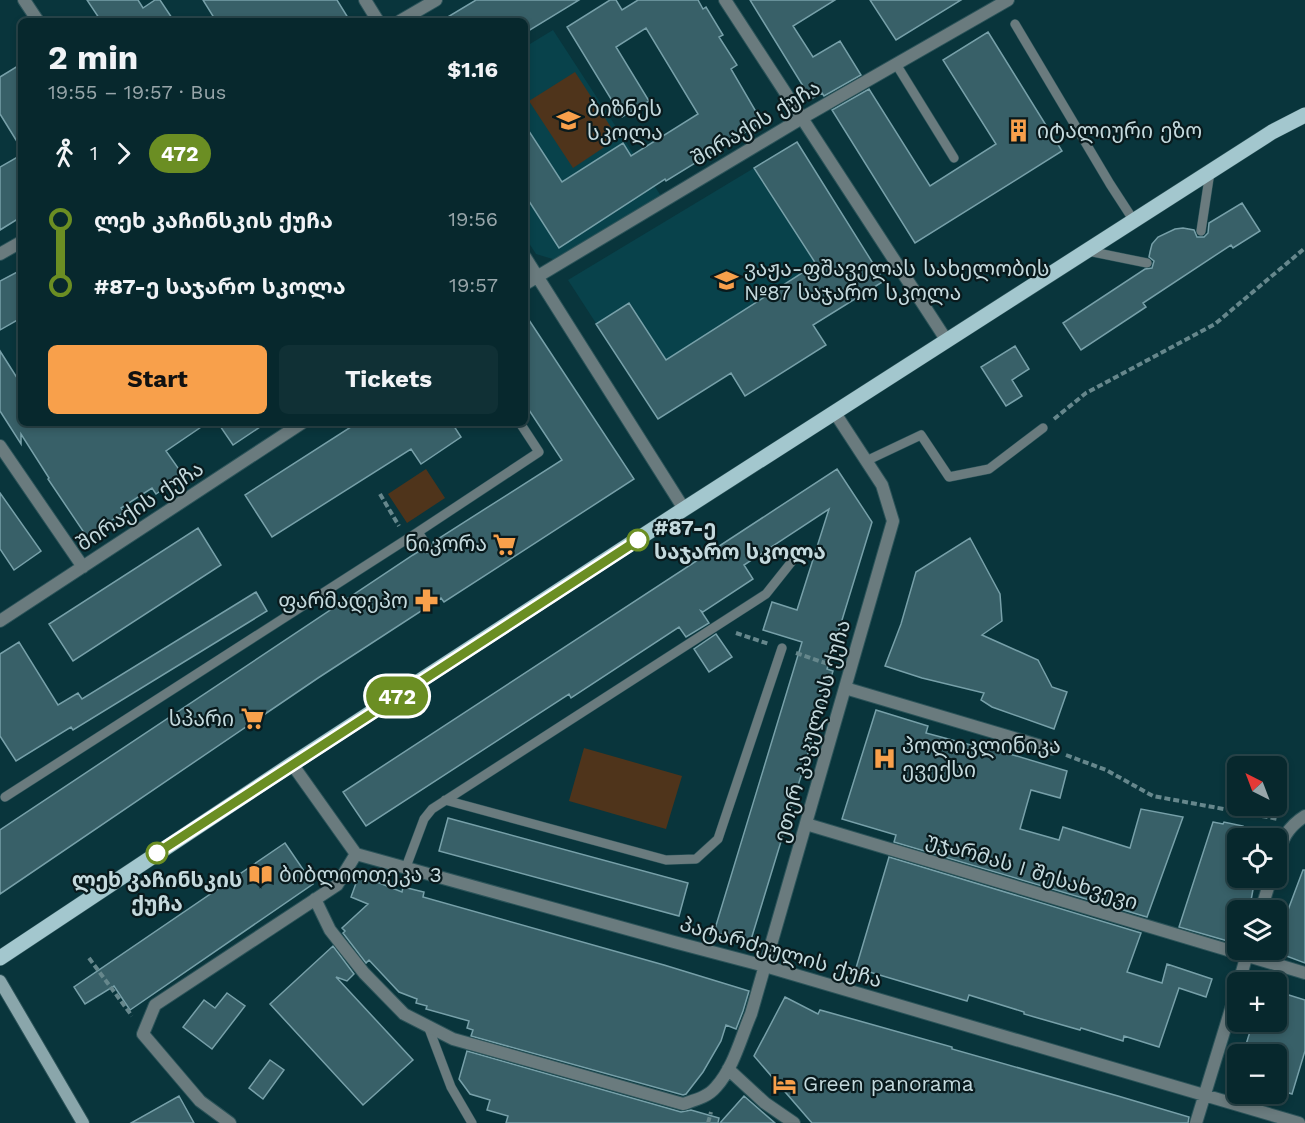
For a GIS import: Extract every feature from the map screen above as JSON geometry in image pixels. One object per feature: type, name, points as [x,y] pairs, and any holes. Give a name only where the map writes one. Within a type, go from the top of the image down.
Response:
[{"type":"main road","points":[[0,958],[291,764],[1272,132],[1305,107]]},
{"type":"main road","points":[[1272,132],[1305,115]]},
{"type":"main road","points":[[0,981],[83,1123]]},
{"type":"street","points":[[24,0],[36,18]]},
{"type":"street","points":[[365,0],[376,18]]},
{"type":"street","points":[[405,18],[436,0]]},
{"type":"street","points":[[725,0],[947,341]]},
{"type":"street","name":"შირაქის ქუჩა","points":[[528,282],[802,118],[1008,0]]},
{"type":"street","points":[[0,254],[18,244]]},
{"type":"street","points":[[528,262],[684,509]]},
{"type":"street","name":"ეთერ კაკულიას ქუჩა","points":[[315,899],[330,930],[364,973],[404,1014],[453,1039],[683,1104],[702,1098],[716,1088],[728,1069],[751,1014],[892,521],[882,486],[835,413]]},
{"type":"street","name":"შირაქის ქუჩა","points":[[0,621],[297,426]]},
{"type":"street","points":[[0,446],[83,567]]},
{"type":"street","points":[[845,688],[1051,749]]},
{"type":"street","points":[[230,1123],[200,1101],[143,1034],[155,1005],[337,885],[356,854],[291,764]]},
{"type":"street","points":[[1287,832],[1300,819]]},
{"type":"street","name":"უჯარმას I შესახვევი","points":[[806,824],[1227,947]]},
{"type":"street","name":"პატარძეულის ქუჩა","points":[[356,854],[765,966],[1299,1123]]},
{"type":"street","name":"უჯარმას I შესახვევი","points":[[1267,960],[1305,974]]},
{"type":"street","points":[[1196,1123],[1227,1020]]},
{"type":"street","points":[[728,1069],[765,1103],[794,1123]]},
{"type":"lane","points":[[1015,24],[1110,184],[1134,220]]},
{"type":"lane","points":[[896,64],[954,158]]},
{"type":"lane","points":[[1201,231],[1210,172]]},
{"type":"lane","points":[[1088,251],[1147,263]]},
{"type":"lane","points":[[5,798],[539,452],[522,426]]},
{"type":"lane","points":[[866,461],[921,435],[949,477],[989,469],[1043,428]]},
{"type":"lane","points":[[418,532],[427,546]]},
{"type":"lane","points":[[406,867],[424,819],[432,809],[766,594],[801,550]]},
{"type":"lane","points":[[445,800],[666,860],[696,859],[718,840],[782,648]]},
{"type":"lane","points":[[428,1026],[451,1087],[472,1123]]},
{"type":"path","points":[[1043,428],[1086,393],[1215,324],[1305,248]]},
{"type":"path","points":[[380,494],[403,531]]},
{"type":"path","points":[[1051,749],[1106,770],[1153,796],[1300,819]]},
{"type":"path","points":[[89,958],[143,1034]]},
{"type":"shaded area","name":"ბიზნეს სკოლა","points":[[553,30],[661,196],[556,260],[536,254],[528,242],[528,45]]},
{"type":"shaded area","points":[[575,72],[618,138],[573,168],[529,101]]},
{"type":"shaded area","name":"ვაჟა-ფშაველას სახელობის №87 საჯარო სკოლა","points":[[797,142],[884,281],[813,325],[826,345],[745,396],[730,373],[658,419],[568,280]]},
{"type":"shaded area","points":[[426,469],[445,498],[407,523],[388,494]]},
{"type":"shaded area","points":[[584,748],[682,776],[666,829],[569,801]]},
{"type":"building","points":[[87,0],[138,0],[143,8],[155,0],[160,0],[172,18],[99,18]]},
{"type":"building","points":[[203,0],[337,0],[348,18],[214,18]]},
{"type":"building","points":[[476,0],[579,0],[528,31],[528,18],[446,18]]},
{"type":"building","points":[[610,0],[616,0],[622,10],[638,0],[698,0],[703,9],[706,7],[723,35],[719,37],[737,65],[731,69],[762,122],[666,181],[665,179],[559,248],[528,200],[528,130],[562,182],[623,143],[631,156],[698,114],[646,28],[616,47],[649,101],[622,117],[567,27]]},
{"type":"building","points":[[750,0],[835,0],[793,26],[813,57],[840,41],[861,75],[824,96],[822,93],[811,99]]},
{"type":"building","points":[[870,0],[961,0],[896,40]]},
{"type":"building","name":"იტალიური ეზო","points":[[988,32],[1062,151],[915,243],[832,110],[869,89],[930,186],[996,144],[943,60]]},
{"type":"building","points":[[18,66],[18,143],[0,114],[0,77]]},
{"type":"building","points":[[797,142],[884,281],[813,325],[826,345],[745,396],[731,373],[658,419],[596,324],[629,303],[666,360],[816,264],[754,168]]},
{"type":"building","points":[[18,157],[18,219],[0,230],[0,167]]},
{"type":"building","points":[[1242,203],[1260,231],[1233,248],[1231,245],[1143,303],[1146,307],[1081,350],[1063,323],[1145,269],[1152,268],[1154,261],[1149,257],[1152,244],[1158,237],[1183,228],[1194,230],[1197,237],[1204,237],[1208,233],[1209,223]]},
{"type":"building","points":[[18,272],[18,320],[0,330],[0,281]]},
{"type":"building","points":[[528,319],[634,479],[444,602],[441,598],[318,678],[0,894],[0,830],[413,555],[421,550],[427,553],[431,551],[434,546],[433,542],[562,460],[528,409]]},
{"type":"building","points":[[1015,346],[1029,369],[1012,380],[1022,396],[1006,406],[981,367]]},
{"type":"building","points":[[0,351],[18,379],[18,426],[203,426],[166,451],[183,475],[156,494],[152,488],[121,508],[124,512],[87,537],[21,434],[21,444],[0,411]]},
{"type":"building","points":[[220,426],[262,426],[233,445]]},
{"type":"building","points":[[352,426],[454,426],[461,437],[421,464],[411,449],[272,537],[245,495]]},
{"type":"building","points":[[837,469],[872,522],[827,669],[833,671],[750,943],[714,932],[802,642],[763,630],[772,602],[797,610],[829,509],[744,565],[753,579],[703,612],[701,611],[709,623],[686,637],[679,627],[571,698],[569,694],[366,826],[343,792]]},
{"type":"building","points":[[0,493],[41,551],[14,570],[0,549]]},
{"type":"building","points":[[198,528],[221,565],[73,661],[49,624]]},
{"type":"building","points":[[970,538],[1000,594],[1002,621],[982,635],[1038,660],[1052,687],[1067,692],[1054,729],[992,707],[981,700],[984,693],[922,678],[885,666],[901,624],[916,572]]},
{"type":"building","points":[[256,592],[267,611],[73,730],[71,727],[16,761],[0,736],[0,654],[19,642],[58,705],[78,693],[82,699]]},
{"type":"building","points":[[716,634],[732,657],[709,672],[694,649]]},
{"type":"building","points":[[876,710],[928,726],[926,733],[982,748],[983,746],[1067,771],[1060,798],[1031,790],[1020,829],[1059,840],[1063,827],[1130,848],[1141,809],[1183,817],[1147,917],[894,842],[896,835],[842,819]]},
{"type":"building","points":[[448,818],[688,883],[679,916],[439,851]]},
{"type":"building","points":[[1213,822],[1243,826],[1243,828],[1227,828],[1227,888],[1253,888],[1251,900],[1227,900],[1227,941],[1179,927]]},
{"type":"building","points":[[285,843],[313,884],[130,1010],[114,986],[85,1004],[74,987]]},
{"type":"building","points":[[889,857],[1141,933],[1127,972],[1162,983],[1167,964],[1212,979],[1206,997],[1179,988],[1159,1047],[1124,1036],[1123,1041],[1081,1028],[1080,1030],[969,995],[967,1001],[856,968]]},
{"type":"building","points":[[1303,870],[1305,870],[1305,963],[1287,956],[1287,913]]},
{"type":"building","points":[[359,875],[402,892],[403,887],[424,892],[423,897],[749,991],[743,1011],[736,1029],[726,1025],[721,1041],[703,1072],[683,1095],[471,1036],[473,1030],[467,1028],[469,1021],[426,1009],[427,1006],[416,1003],[417,999],[399,992],[369,960],[366,963],[343,933],[345,931],[342,928],[368,904],[351,897]]},
{"type":"building","points":[[333,946],[354,974],[347,981],[336,977],[413,1060],[363,1105],[270,1004]]},
{"type":"building","points":[[227,993],[245,1006],[212,1049],[183,1027],[204,1000],[215,1008]]},
{"type":"building","points":[[1287,994],[1305,1000],[1305,1051],[1292,1094],[1287,1092],[1287,1044],[1246,1044],[1250,1032],[1287,1032]]},
{"type":"building","points":[[785,997],[818,1014],[820,1010],[952,1047],[952,1049],[1189,1117],[1188,1123],[812,1123],[754,1056]]},
{"type":"building","points":[[467,1051],[681,1112],[691,1110],[719,1118],[718,1123],[506,1123],[508,1116],[487,1110],[490,1100],[470,1094],[459,1079]]},
{"type":"building","points":[[270,1060],[284,1070],[263,1099],[249,1088]]},
{"type":"building","points":[[179,1096],[194,1123],[131,1123]]},
{"type":"building","points":[[744,1096],[775,1123],[720,1123]]},
{"type":"bus line","name":"472","points":[[157,853],[638,540]]},
{"type":"place","name":"ბიზნეს სკოლა","points":[[569,121]]},
{"type":"place","name":"იტალიური ეზო","points":[[1019,131]]},
{"type":"place","name":"ვაჟა-ფშაველას სახელობის №87 საჯარო სკოლა","points":[[726,281]]},
{"type":"place","name":"#87-ე საჯარო სკოლა","points":[[638,540]]},
{"type":"place","name":"ნიკორა","points":[[505,544]]},
{"type":"place","name":"ფარმადეპო","points":[[426,601]]},
{"type":"place","name":"სპარი","points":[[252,719]]},
{"type":"place","name":"პოლიკლინიკა ევექსი","points":[[884,758]]},
{"type":"place","name":"ლეხ კაჩინსკის ქუჩა","points":[[157,853]]},
{"type":"place","name":"ბიბლიოთეკა 3","points":[[261,875]]},
{"type":"place","name":"Green panorama","points":[[785,1084]]}]
